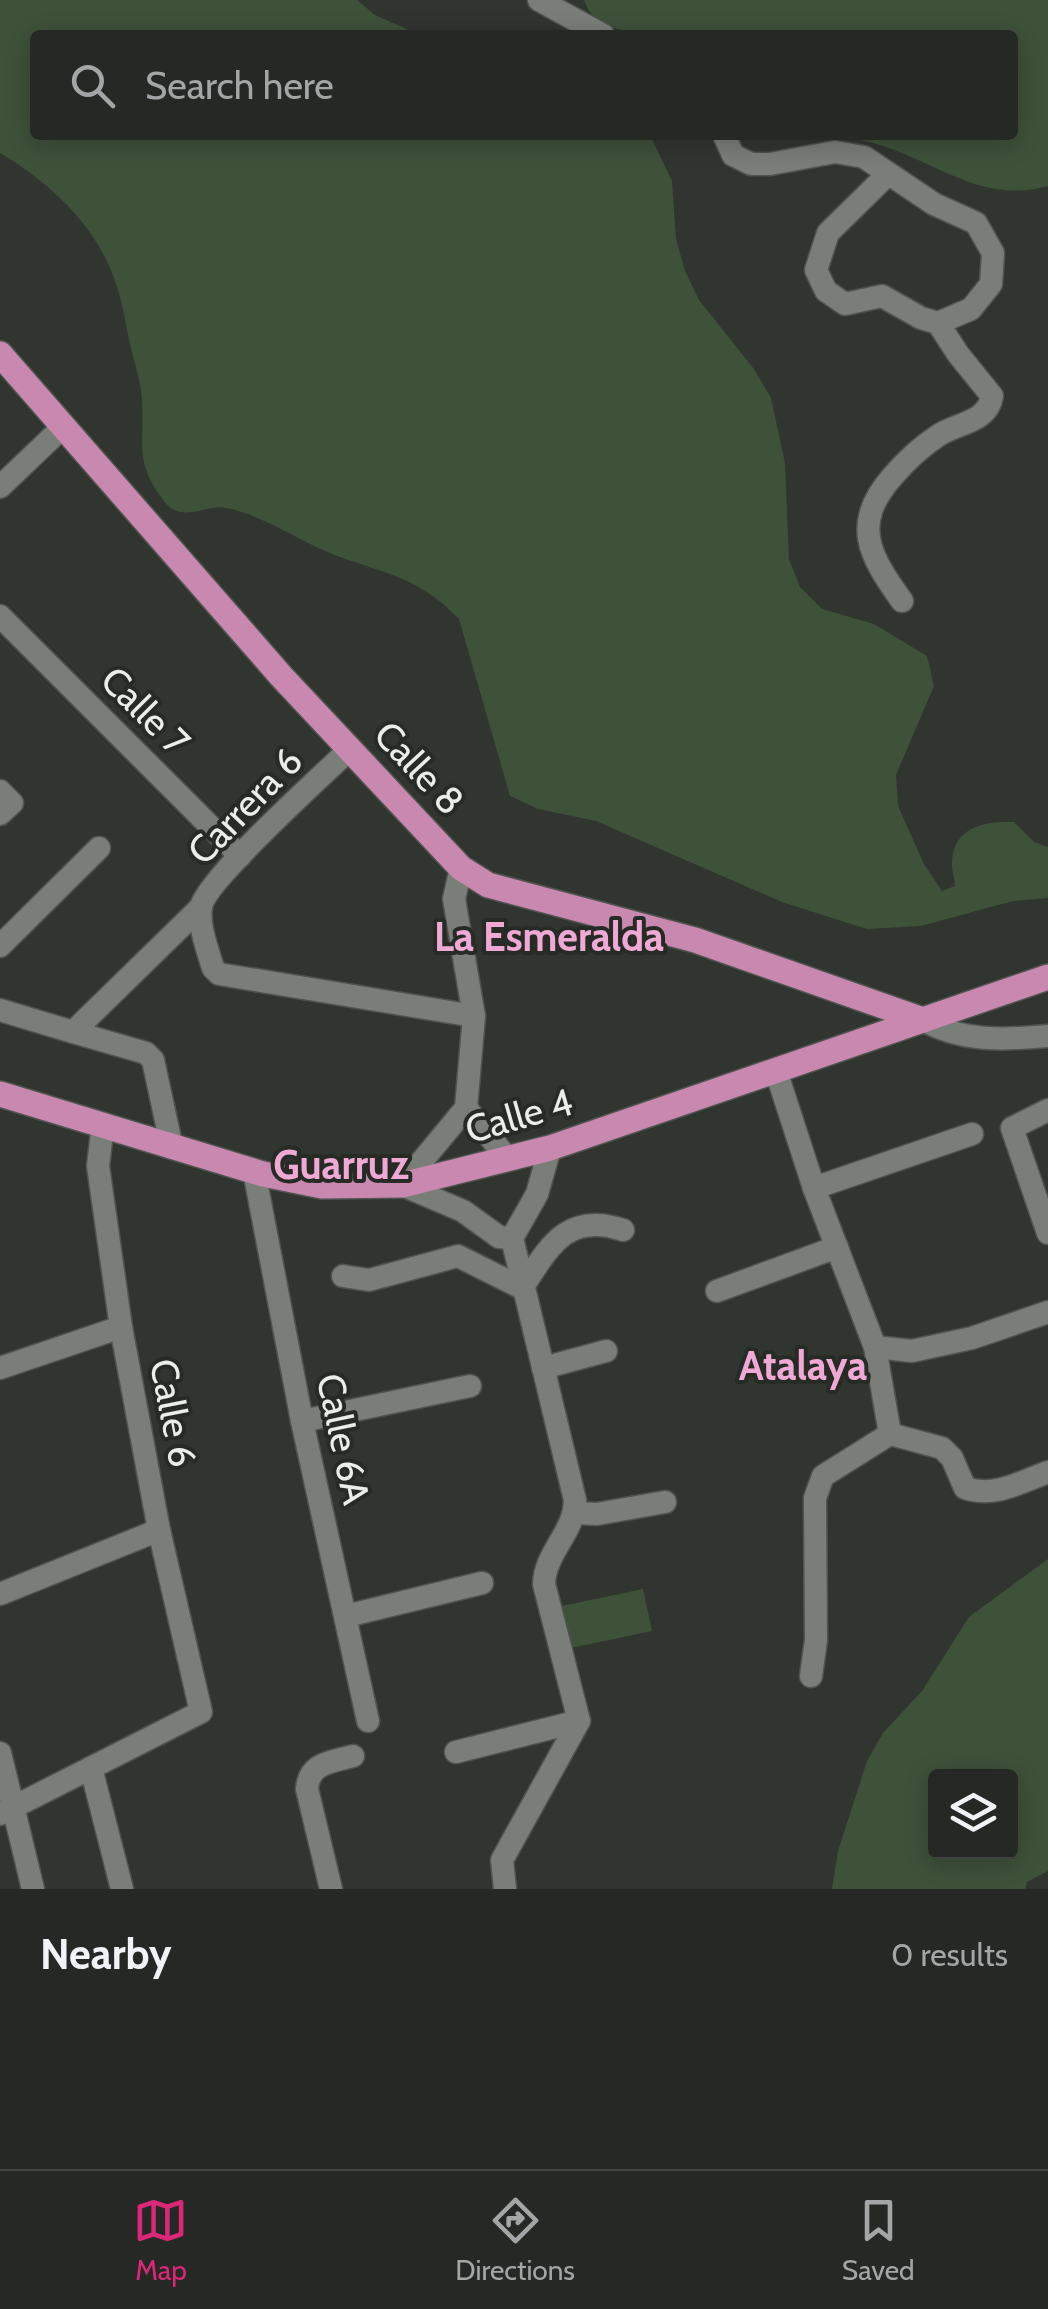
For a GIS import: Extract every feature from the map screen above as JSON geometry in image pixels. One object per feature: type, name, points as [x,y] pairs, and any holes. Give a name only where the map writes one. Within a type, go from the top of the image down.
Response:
[{"type":"main road","name":"Calle 8","points":[[0,354],[281,676],[461,868],[488,886],[695,940],[923,1020]]},
{"type":"main road","name":"Calle 4","points":[[0,1094],[254,1171],[322,1186],[402,1185],[550,1148],[1048,977]]},
{"type":"street","points":[[539,0],[594,30]]},
{"type":"street","points":[[726,140],[733,156],[751,164],[835,152],[864,158],[934,204],[976,222],[993,253],[990,284],[971,309],[938,322],[921,318],[882,296],[845,304],[826,291],[816,270],[828,233],[888,174]]},
{"type":"street","points":[[902,601],[882,572],[868,540],[874,498],[903,464],[939,435],[982,415],[990,408],[992,396],[938,322]]},
{"type":"street","points":[[0,487],[64,426]]},
{"type":"street","name":"Calle 7","points":[[0,616],[240,856]]},
{"type":"street","name":"Carrera 6","points":[[350,749],[240,856],[201,907],[211,960],[219,974],[474,1016]]},
{"type":"street","points":[[0,791],[12,802],[0,814]]},
{"type":"street","points":[[0,946],[99,848]]},
{"type":"street","points":[[461,868],[454,899],[474,1016],[466,1108],[402,1185],[463,1211],[499,1236],[512,1238]]},
{"type":"street","points":[[73,1032],[201,907]]},
{"type":"street","points":[[0,1010],[146,1054],[153,1060],[172,1148]]},
{"type":"street","points":[[923,1020],[942,1031],[971,1038],[1048,1036]]},
{"type":"street","points":[[776,1071],[814,1188],[875,1347],[890,1434]]},
{"type":"street","points":[[466,1108],[506,1158]]},
{"type":"street","points":[[1046,1218],[1012,1128],[1048,1110]]},
{"type":"street","name":"Calle 6","points":[[91,1768],[201,1712],[159,1530],[121,1327],[98,1166],[102,1124]]},
{"type":"street","points":[[814,1188],[972,1134]]},
{"type":"street","points":[[506,1889],[502,1860],[579,1721],[544,1584],[548,1562],[575,1512],[575,1500],[512,1238],[537,1194],[550,1148]]},
{"type":"street","name":"Calle 6A","points":[[254,1171],[302,1421],[368,1721]]},
{"type":"street","points":[[522,1288],[562,1234],[606,1224],[624,1230]]},
{"type":"street","points":[[716,1290],[837,1247]]},
{"type":"street","points":[[343,1276],[368,1280],[458,1256],[522,1288]]},
{"type":"street","points":[[875,1347],[912,1351],[972,1338],[1048,1312]]},
{"type":"street","points":[[0,1368],[121,1327]]},
{"type":"street","points":[[543,1368],[606,1351]]},
{"type":"street","points":[[302,1421],[470,1386]]},
{"type":"street","points":[[812,1676],[816,1640],[815,1498],[822,1476],[890,1434],[942,1448],[952,1458],[965,1488],[979,1493],[994,1492],[1048,1472]]},
{"type":"street","points":[[575,1512],[597,1514],[665,1502]]},
{"type":"street","points":[[0,1594],[159,1530]]},
{"type":"street","points":[[346,1616],[482,1583]]},
{"type":"street","points":[[456,1752],[579,1721]]},
{"type":"street","points":[[0,1753],[6,1811],[33,1889]]},
{"type":"street","points":[[331,1889],[307,1789],[308,1776],[315,1767],[353,1756]]},
{"type":"street","points":[[6,1811],[91,1768],[122,1889]]},
{"type":"green space","points":[[0,0],[357,0],[375,15],[409,30],[30,30],[30,140],[652,140],[672,181],[676,239],[685,271],[699,300],[754,369],[771,398],[785,463],[789,559],[800,587],[822,609],[874,624],[927,656],[934,686],[896,775],[898,806],[924,864],[942,891],[955,886],[954,849],[965,833],[983,825],[1014,822],[1034,842],[1048,847],[1048,898],[1013,901],[921,926],[867,929],[782,902],[596,821],[538,809],[510,796],[459,619],[443,604],[412,583],[325,551],[240,511],[219,507],[179,512],[164,501],[144,463],[140,385],[120,295],[107,261],[69,207],[36,177],[0,153]]},
{"type":"green space","points":[[584,0],[1048,0],[1048,186],[1003,190],[982,186],[902,153],[858,140],[1018,140],[1018,30],[622,30],[603,23]]},
{"type":"green space","points":[[1048,1559],[1048,1871],[1027,1882],[1025,1889],[832,1889],[838,1851],[867,1761],[883,1733],[922,1691],[969,1617]]},
{"type":"green space","points":[[643,1589],[652,1631],[571,1648],[562,1606]]},
{"type":"district","name":"La Esmeralda","points":[[549,937]]},
{"type":"district","name":"Guarruz","points":[[341,1165]]},
{"type":"district","name":"Atalaya","points":[[803,1366]]}]
